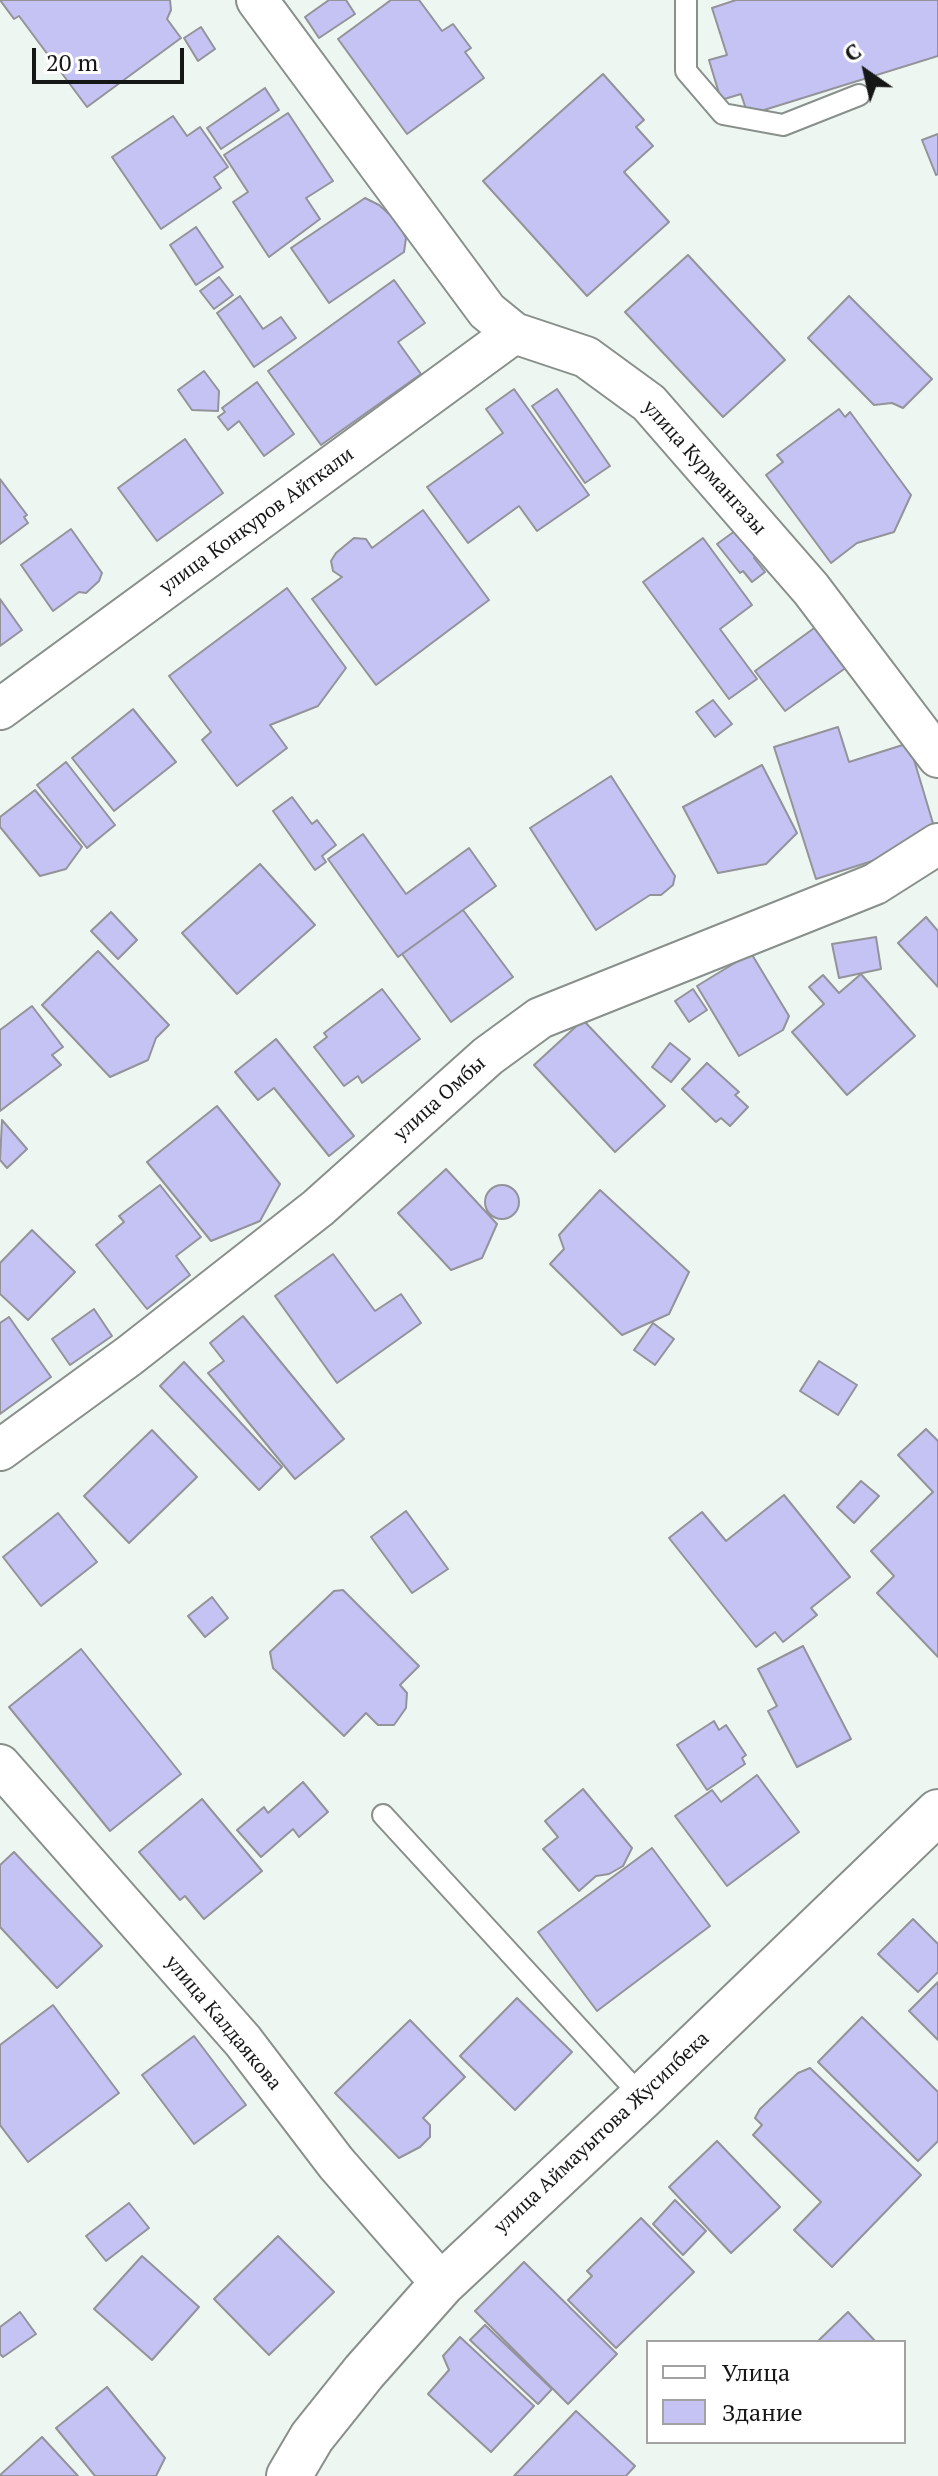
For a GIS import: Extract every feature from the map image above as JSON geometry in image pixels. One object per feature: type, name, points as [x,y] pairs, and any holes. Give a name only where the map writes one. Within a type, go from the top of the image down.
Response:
[{"type":"street","name":"улица Курмангазы","points":[[257,0],[487,311],[514,333],[586,357],[649,403],[811,589],[938,757]]},
{"type":"street","name":"улица Конкуров Айткали","points":[[0,709],[514,333]]},
{"type":"street","name":"улица Омбы","points":[[0,1450],[129,1356],[318,1208],[488,1056],[540,1018],[875,884],[938,844]]},
{"type":"street","name":"улица Калдаякова","points":[[0,1765],[243,2041],[336,2163],[442,2284]]},
{"type":"street","name":"улица Аймауытова Жусипбека","points":[[289,2476],[312,2437],[364,2372],[442,2284],[642,2097],[938,1812]]},
{"type":"lane","points":[[686,0],[686,71],[723,114],[783,125],[859,95]]},
{"type":"lane","points":[[383,1815],[642,2097]]},
{"type":"building","points":[[0,0],[170,0],[171,10],[167,19],[181,38],[87,107],[19,16],[14,19]]},
{"type":"building","points":[[329,0],[346,0],[355,14],[319,38],[305,17]]},
{"type":"building","points":[[391,0],[419,0],[442,31],[453,24],[471,48],[465,52],[484,78],[407,134],[338,39]]},
{"type":"building","points":[[736,0],[938,0],[938,56],[748,115],[741,94],[721,100],[709,60],[727,55],[712,8]]},
{"type":"building","points":[[201,27],[215,49],[198,61],[184,38]]},
{"type":"building","points":[[603,74],[644,120],[636,127],[653,146],[624,172],[669,222],[587,296],[483,181]]},
{"type":"building","points":[[265,88],[279,110],[221,149],[207,128]]},
{"type":"building","points":[[288,113],[333,181],[306,198],[320,219],[269,257],[233,202],[248,192],[224,155]]},
{"type":"building","points":[[173,116],[187,136],[200,127],[228,167],[214,177],[221,188],[161,229],[112,157]]},
{"type":"building","points":[[938,134],[938,174],[936,175],[922,140]]},
{"type":"building","points":[[365,198],[379,205],[397,221],[406,238],[404,252],[329,303],[291,248]]},
{"type":"building","points":[[196,227],[223,267],[196,285],[170,245]]},
{"type":"building","points":[[688,255],[785,360],[723,417],[625,312]]},
{"type":"building","points":[[219,277],[233,295],[214,309],[200,291]]},
{"type":"building","points":[[394,280],[425,323],[398,342],[421,374],[321,445],[268,371]]},
{"type":"building","points":[[240,296],[263,329],[281,317],[296,338],[254,367],[217,313]]},
{"type":"building","points":[[849,296],[932,379],[903,408],[892,403],[874,405],[808,338]]},
{"type":"building","points":[[204,371],[219,391],[218,411],[192,410],[178,390]]},
{"type":"building","points":[[257,382],[294,434],[264,456],[239,421],[228,430],[218,417],[225,412],[222,408]]},
{"type":"building","points":[[514,389],[589,495],[537,531],[519,506],[468,543],[427,487],[503,433],[486,409]]},
{"type":"building","points":[[557,389],[610,466],[585,483],[532,406]]},
{"type":"building","points":[[839,409],[845,417],[850,412],[911,495],[894,532],[857,543],[831,563],[766,475],[783,462],[777,455]]},
{"type":"building","points":[[185,439],[223,493],[157,541],[118,488]]},
{"type":"building","points":[[0,479],[27,515],[24,517],[28,523],[0,544]]},
{"type":"building","points":[[423,510],[489,600],[376,685],[312,599],[342,577],[333,571],[331,561],[354,538],[366,539],[372,548]]},
{"type":"building","points":[[739,528],[759,554],[754,558],[765,572],[752,582],[743,571],[740,573],[717,544]]},
{"type":"building","points":[[71,529],[102,573],[99,581],[86,593],[79,592],[53,611],[21,565]]},
{"type":"building","points":[[703,538],[752,605],[720,629],[757,679],[729,699],[643,582]]},
{"type":"building","points":[[287,588],[346,668],[318,706],[270,725],[287,748],[237,786],[202,740],[211,732],[169,676]]},
{"type":"building","points":[[0,599],[22,630],[0,646]]},
{"type":"building","points":[[817,626],[847,667],[785,711],[755,671]]},
{"type":"building","points":[[713,700],[732,724],[715,737],[696,712]]},
{"type":"building","points":[[133,709],[176,762],[114,811],[72,758]]},
{"type":"building","points":[[838,727],[849,762],[909,743],[938,840],[816,879],[774,747]]},
{"type":"building","points":[[66,762],[115,825],[87,848],[37,785]]},
{"type":"building","points":[[762,765],[797,833],[766,864],[718,873],[683,807]]},
{"type":"building","points":[[611,776],[675,876],[673,885],[661,895],[650,895],[596,930],[530,828]]},
{"type":"building","points":[[35,790],[82,847],[66,869],[40,876],[0,827],[0,817]]},
{"type":"building","points":[[292,797],[312,824],[317,820],[336,845],[322,856],[326,862],[315,870],[273,811]]},
{"type":"building","points":[[363,834],[406,894],[469,848],[496,886],[398,957],[328,859]]},
{"type":"building","points":[[260,864],[315,925],[237,994],[182,933]]},
{"type":"building","points":[[463,910],[513,977],[451,1022],[402,954]]},
{"type":"building","points":[[111,912],[137,940],[118,959],[91,931]]},
{"type":"building","points":[[926,917],[938,931],[938,987],[898,943]]},
{"type":"building","points":[[876,937],[881,969],[839,978],[832,944]]},
{"type":"building","points":[[98,951],[169,1025],[156,1038],[148,1060],[110,1077],[42,1005]]},
{"type":"building","points":[[751,953],[789,1016],[783,1030],[739,1056],[697,986]]},
{"type":"building","points":[[861,974],[915,1036],[847,1095],[792,1032],[824,1004],[809,987],[823,975],[839,993]]},
{"type":"building","points":[[382,989],[420,1039],[362,1083],[358,1076],[344,1086],[314,1047],[327,1037],[324,1033]]},
{"type":"building","points":[[693,989],[707,1010],[689,1022],[675,1001]]},
{"type":"building","points":[[32,1006],[63,1047],[52,1055],[61,1065],[0,1111],[0,1030]]},
{"type":"building","points":[[583,1020],[665,1106],[615,1152],[534,1065]]},
{"type":"building","points":[[276,1039],[354,1136],[329,1156],[274,1088],[258,1100],[235,1072]]},
{"type":"building","points":[[670,1043],[690,1059],[671,1082],[652,1067]]},
{"type":"building","points":[[707,1063],[739,1092],[735,1095],[748,1107],[730,1126],[721,1118],[716,1122],[682,1089]]},
{"type":"building","points":[[217,1106],[280,1184],[260,1221],[211,1241],[147,1162]]},
{"type":"building","points":[[2,1120],[27,1149],[7,1168],[0,1160]]},
{"type":"building","points":[[446,1169],[497,1224],[482,1258],[451,1270],[398,1213]]},
{"type":"building","points":[[160,1185],[201,1237],[176,1256],[190,1275],[147,1309],[96,1245],[124,1222],[119,1216]]},
{"type":"building","points":[[502,1185],[514,1190],[519,1202],[514,1214],[502,1219],[490,1214],[485,1202],[490,1190]]},
{"type":"building","points":[[600,1190],[689,1272],[669,1314],[622,1335],[550,1264],[564,1249],[559,1235]]},
{"type":"building","points":[[32,1230],[75,1272],[28,1320],[0,1294],[0,1263]]},
{"type":"building","points":[[333,1254],[375,1311],[401,1294],[421,1323],[337,1383],[275,1296]]},
{"type":"building","points":[[94,1309],[112,1336],[70,1365],[52,1339]]},
{"type":"building","points":[[243,1316],[344,1439],[295,1479],[208,1373],[224,1361],[210,1343]]},
{"type":"building","points":[[9,1317],[51,1377],[0,1414],[0,1323]]},
{"type":"building","points":[[653,1323],[674,1339],[655,1365],[634,1350]]},
{"type":"building","points":[[819,1361],[857,1385],[838,1415],[800,1391]]},
{"type":"building","points":[[184,1362],[282,1467],[259,1490],[160,1386]]},
{"type":"building","points":[[926,1429],[938,1441],[938,1657],[877,1593],[894,1576],[871,1551],[933,1492],[898,1455]]},
{"type":"building","points":[[152,1430],[197,1477],[129,1543],[84,1496]]},
{"type":"building","points":[[861,1481],[879,1496],[854,1523],[837,1507]]},
{"type":"building","points":[[784,1495],[850,1577],[811,1608],[817,1615],[783,1642],[775,1632],[756,1647],[669,1538],[702,1512],[726,1541]]},
{"type":"building","points":[[406,1511],[448,1569],[412,1593],[371,1537]]},
{"type":"building","points":[[58,1513],[97,1562],[41,1606],[3,1557]]},
{"type":"building","points":[[343,1590],[419,1666],[400,1685],[407,1693],[406,1708],[394,1725],[378,1725],[366,1713],[344,1736],[273,1668],[270,1652],[334,1591]]},
{"type":"building","points":[[212,1597],[228,1618],[205,1637],[188,1616]]},
{"type":"building","points":[[803,1646],[851,1739],[797,1767],[768,1711],[777,1706],[758,1669]]},
{"type":"building","points":[[81,1649],[181,1774],[110,1831],[9,1707]]},
{"type":"building","points":[[714,1721],[719,1730],[726,1725],[746,1755],[742,1758],[745,1764],[707,1790],[677,1745]]},
{"type":"building","points":[[757,1775],[799,1832],[727,1886],[675,1816],[712,1790],[721,1802]]},
{"type":"building","points":[[303,1782],[328,1812],[299,1837],[293,1829],[261,1857],[237,1830],[264,1807],[268,1813]]},
{"type":"building","points":[[583,1789],[632,1848],[623,1866],[609,1874],[596,1876],[579,1891],[543,1849],[558,1837],[545,1821]]},
{"type":"building","points":[[202,1799],[262,1871],[204,1919],[185,1896],[180,1900],[139,1852]]},
{"type":"building","points":[[652,1848],[710,1926],[597,2011],[538,1932]]},
{"type":"building","points":[[14,1852],[102,1946],[57,1988],[0,1927],[0,1865]]},
{"type":"building","points":[[913,1919],[938,1944],[938,1972],[918,1992],[878,1954]]},
{"type":"building","points":[[938,1982],[938,2040],[909,2011]]},
{"type":"building","points":[[517,1998],[572,2052],[515,2110],[460,2056]]},
{"type":"building","points":[[53,2005],[119,2093],[28,2162],[0,2125],[0,2045]]},
{"type":"building","points":[[862,2017],[938,2092],[938,2141],[918,2161],[818,2062]]},
{"type":"building","points":[[410,2020],[465,2077],[423,2118],[430,2125],[430,2137],[420,2147],[399,2158],[335,2093]]},
{"type":"building","points":[[194,2036],[246,2105],[194,2144],[142,2075]]},
{"type":"building","points":[[810,2068],[921,2175],[832,2267],[794,2230],[821,2202],[753,2135],[762,2125],[755,2118],[760,2109],[798,2073]]},
{"type":"building","points":[[717,2141],[780,2207],[731,2253],[669,2187]]},
{"type":"building","points":[[675,2200],[706,2231],[683,2255],[653,2224]]},
{"type":"building","points":[[129,2203],[149,2228],[106,2261],[86,2236]]},
{"type":"building","points":[[641,2218],[694,2272],[616,2348],[568,2300],[592,2276],[587,2271]]},
{"type":"building","points":[[278,2236],[334,2292],[269,2355],[214,2299]]},
{"type":"building","points":[[142,2256],[199,2307],[152,2360],[94,2309]]},
{"type":"building","points":[[524,2262],[617,2354],[568,2404],[475,2311]]},
{"type":"building","points":[[20,2312],[36,2334],[3,2357],[0,2354],[0,2327]]},
{"type":"building","points":[[848,2312],[874,2340],[819,2340]]},
{"type":"building","points":[[485,2325],[552,2389],[538,2404],[470,2340]]},
{"type":"building","points":[[460,2337],[534,2406],[491,2452],[428,2394],[449,2370],[443,2356]]},
{"type":"building","points":[[107,2387],[165,2458],[156,2476],[95,2476],[56,2428]]},
{"type":"building","points":[[576,2411],[635,2466],[626,2476],[514,2476]]},
{"type":"building","points":[[42,2437],[78,2476],[0,2476],[0,2475]]}]
